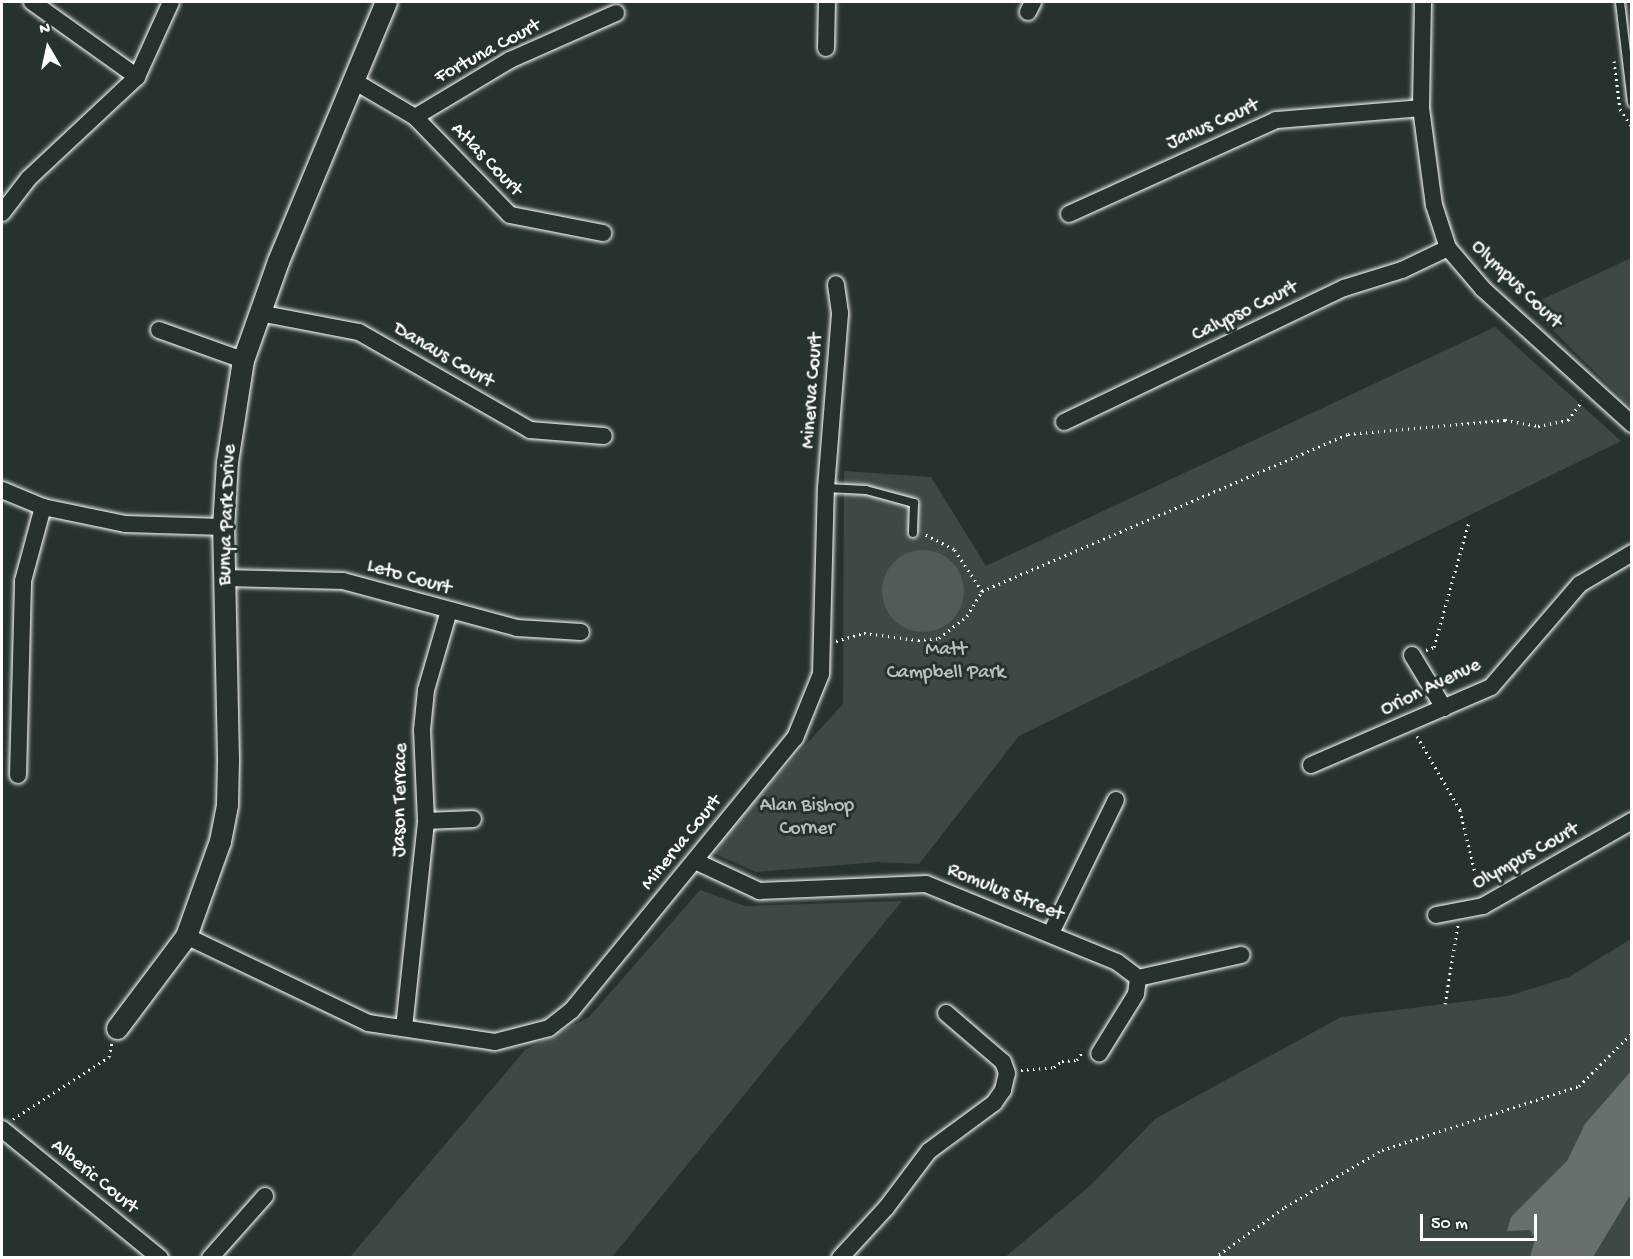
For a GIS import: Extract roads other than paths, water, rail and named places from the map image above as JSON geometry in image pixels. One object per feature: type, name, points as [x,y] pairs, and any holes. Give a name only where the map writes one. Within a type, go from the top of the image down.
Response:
[{"type":"street","points":[[32,2],[137,76]]},
{"type":"street","points":[[2,213],[29,178],[137,76],[171,2]]},
{"type":"street","name":"Bunya Park Drive","points":[[117,1028],[186,936],[207,886],[227,804],[223,527],[227,462],[243,360],[259,313],[386,2]]},
{"type":"street","points":[[826,2],[826,48]]},
{"type":"street","name":"Olympus Court","points":[[1423,2],[1420,108],[1434,205],[1448,248],[1483,289],[1595,387],[1632,424]]},
{"type":"street","name":"Fortuna Court","points":[[415,117],[510,60],[616,13]]},
{"type":"street","name":"Atlas Court","points":[[354,81],[415,117],[510,215],[603,232]]},
{"type":"street","name":"Janus Court","points":[[1069,214],[1276,120],[1420,108]]},
{"type":"street","name":"Calypso Court","points":[[1064,422],[1344,288],[1402,270],[1448,248]]},
{"type":"street","name":"Minerva Court","points":[[186,936],[368,1023],[495,1042],[549,1028],[572,1010],[795,738],[821,674],[826,488],[840,313],[836,284]]},
{"type":"street","name":"Danaus Court","points":[[259,313],[359,332],[530,430],[604,436]]},
{"type":"street","points":[[159,330],[243,360]]},
{"type":"street","points":[[2,490],[43,507],[125,524],[223,527]]},
{"type":"street","points":[[18,775],[23,581],[43,507]]},
{"type":"street","name":"Orion Avenue","points":[[1311,765],[1411,724],[1491,687],[1580,585],[1632,553]]},
{"type":"street","name":"Leto Court","points":[[225,578],[343,581],[449,611],[517,627],[581,632]]},
{"type":"street","name":"Jason Terrace","points":[[404,1028],[426,820],[422,730],[426,690],[449,611]]},
{"type":"street","points":[[1412,655],[1444,708]]},
{"type":"street","points":[[1051,933],[1116,800]]},
{"type":"street","points":[[426,820],[473,819]]},
{"type":"street","name":"Olympus Court","points":[[1436,915],[1460,913],[1483,906],[1632,821]]},
{"type":"street","name":"Romulus Street","points":[[695,861],[759,891],[926,884],[1051,933],[1117,962],[1138,978]]},
{"type":"street","points":[[1099,1054],[1136,994],[1138,978],[1241,956]]},
{"type":"street","points":[[840,1257],[886,1208],[929,1151],[994,1103],[1003,1090],[1007,1073],[996,1052],[946,1013]]},
{"type":"street","name":"Alberic Court","points":[[6,1125],[160,1257]]},
{"type":"street","points":[[210,1257],[265,1196]]},
{"type":"lane","points":[[1620,2],[1623,14],[1627,85],[1632,102]]},
{"type":"lane","points":[[826,488],[866,490],[914,503],[913,534]]},
{"type":"park label","name":"Matt Campbell Park","points":[[946,662]]},
{"type":"park label","name":"Alan Bishop Corner","points":[[807,818]]}]
